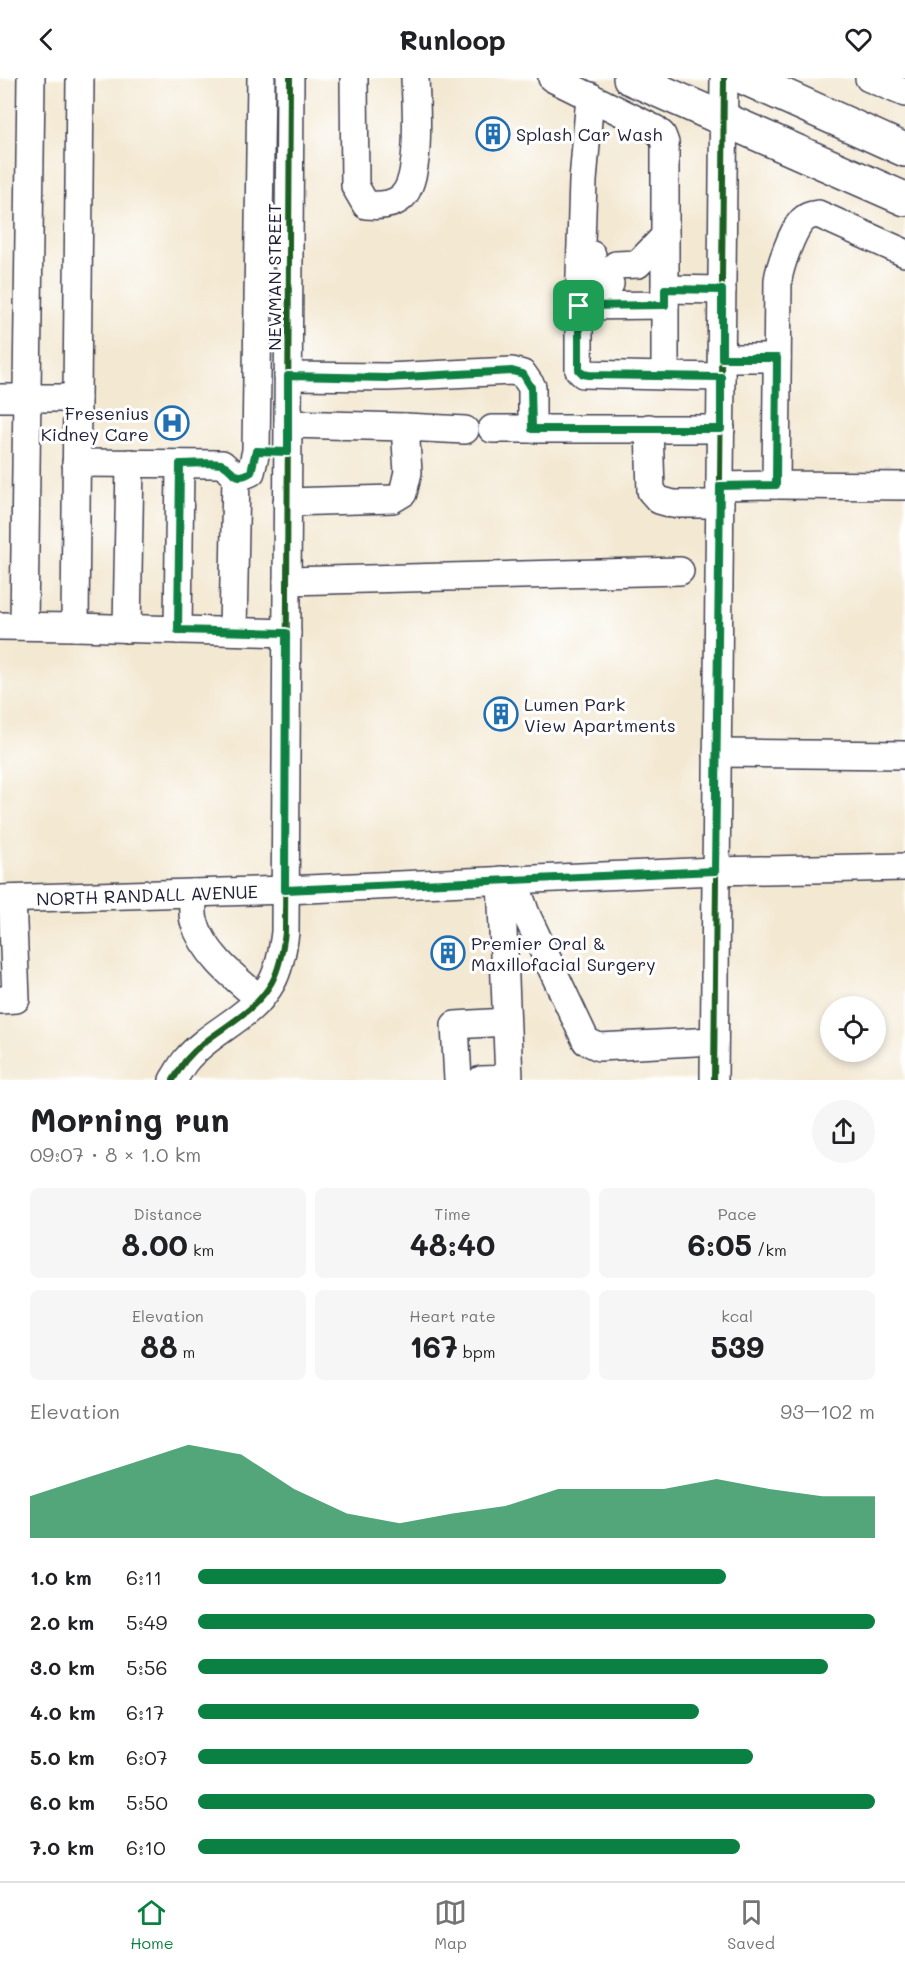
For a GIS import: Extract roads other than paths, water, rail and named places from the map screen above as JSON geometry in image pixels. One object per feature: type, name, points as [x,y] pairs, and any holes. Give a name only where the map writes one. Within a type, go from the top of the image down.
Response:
[{"type":"main road","points":[[630,78],[905,199]]},
{"type":"main road","points":[[745,78],[905,150]]},
{"type":"street","points":[[31,78],[29,398],[12,626],[286,633]]},
{"type":"street","points":[[75,627],[80,78]]},
{"type":"street","points":[[76,463],[222,464],[236,476],[244,476],[251,472],[256,451],[261,78]]},
{"type":"street","name":"NEWMAN STREET","points":[[173,1080],[186,1060],[260,999],[272,981],[282,954],[285,932],[290,78]]},
{"type":"street","points":[[354,78],[355,186],[366,205],[384,206],[402,197],[413,174],[417,129],[415,78]]},
{"type":"street","points":[[552,78],[655,129],[662,135],[665,143],[665,376]]},
{"type":"street","points":[[714,1080],[724,78]]},
{"type":"street","points":[[869,78],[905,93]]},
{"type":"street","points":[[590,96],[583,182],[609,266]]},
{"type":"street","points":[[776,485],[778,280],[780,268],[799,223],[807,216],[818,214],[905,253]]},
{"type":"street","points":[[665,236],[609,266],[579,306],[579,370],[583,374],[665,376],[777,358]]},
{"type":"street","points":[[579,306],[722,290]]},
{"type":"street","points":[[288,376],[387,378],[512,371],[523,374],[531,387],[532,429]]},
{"type":"street","points":[[0,398],[76,398]]},
{"type":"street","points":[[288,424],[465,430]]},
{"type":"street","points":[[287,502],[393,499],[403,493],[408,472],[405,427]]},
{"type":"street","points":[[649,428],[651,491],[659,500],[673,504],[776,485],[905,486]]},
{"type":"street","points":[[492,429],[721,429]]},
{"type":"street","points":[[256,451],[288,452]]},
{"type":"street","points":[[127,629],[130,463]]},
{"type":"street","points":[[178,630],[180,464]]},
{"type":"street","points":[[233,632],[236,476]]},
{"type":"street","points":[[287,581],[680,571]]},
{"type":"street","points":[[717,753],[905,755]]},
{"type":"street","name":"NORTH RANDALL AVENUE","points":[[6,899],[285,890],[715,871],[905,867]]},
{"type":"street","points":[[508,880],[586,1041],[599,1047],[714,1041]]},
{"type":"street","points":[[481,1080],[509,1079],[506,1022],[508,880]]},
{"type":"street","points":[[193,893],[194,921],[206,945],[222,968],[260,999]]},
{"type":"street","points":[[0,1000],[16,999],[6,899]]},
{"type":"street","points":[[458,1080],[454,1025],[506,1022]]},
{"type":"place","name":"Splash Car Wash","points":[[493,134]]},
{"type":"place","name":"Fresenius Kidney Care","points":[[172,423]]},
{"type":"place","name":"Lumen Park View Apartments","points":[[501,714]]},
{"type":"place","name":"Premier Oral & Maxillofacial Surgery","points":[[448,953]]}]
